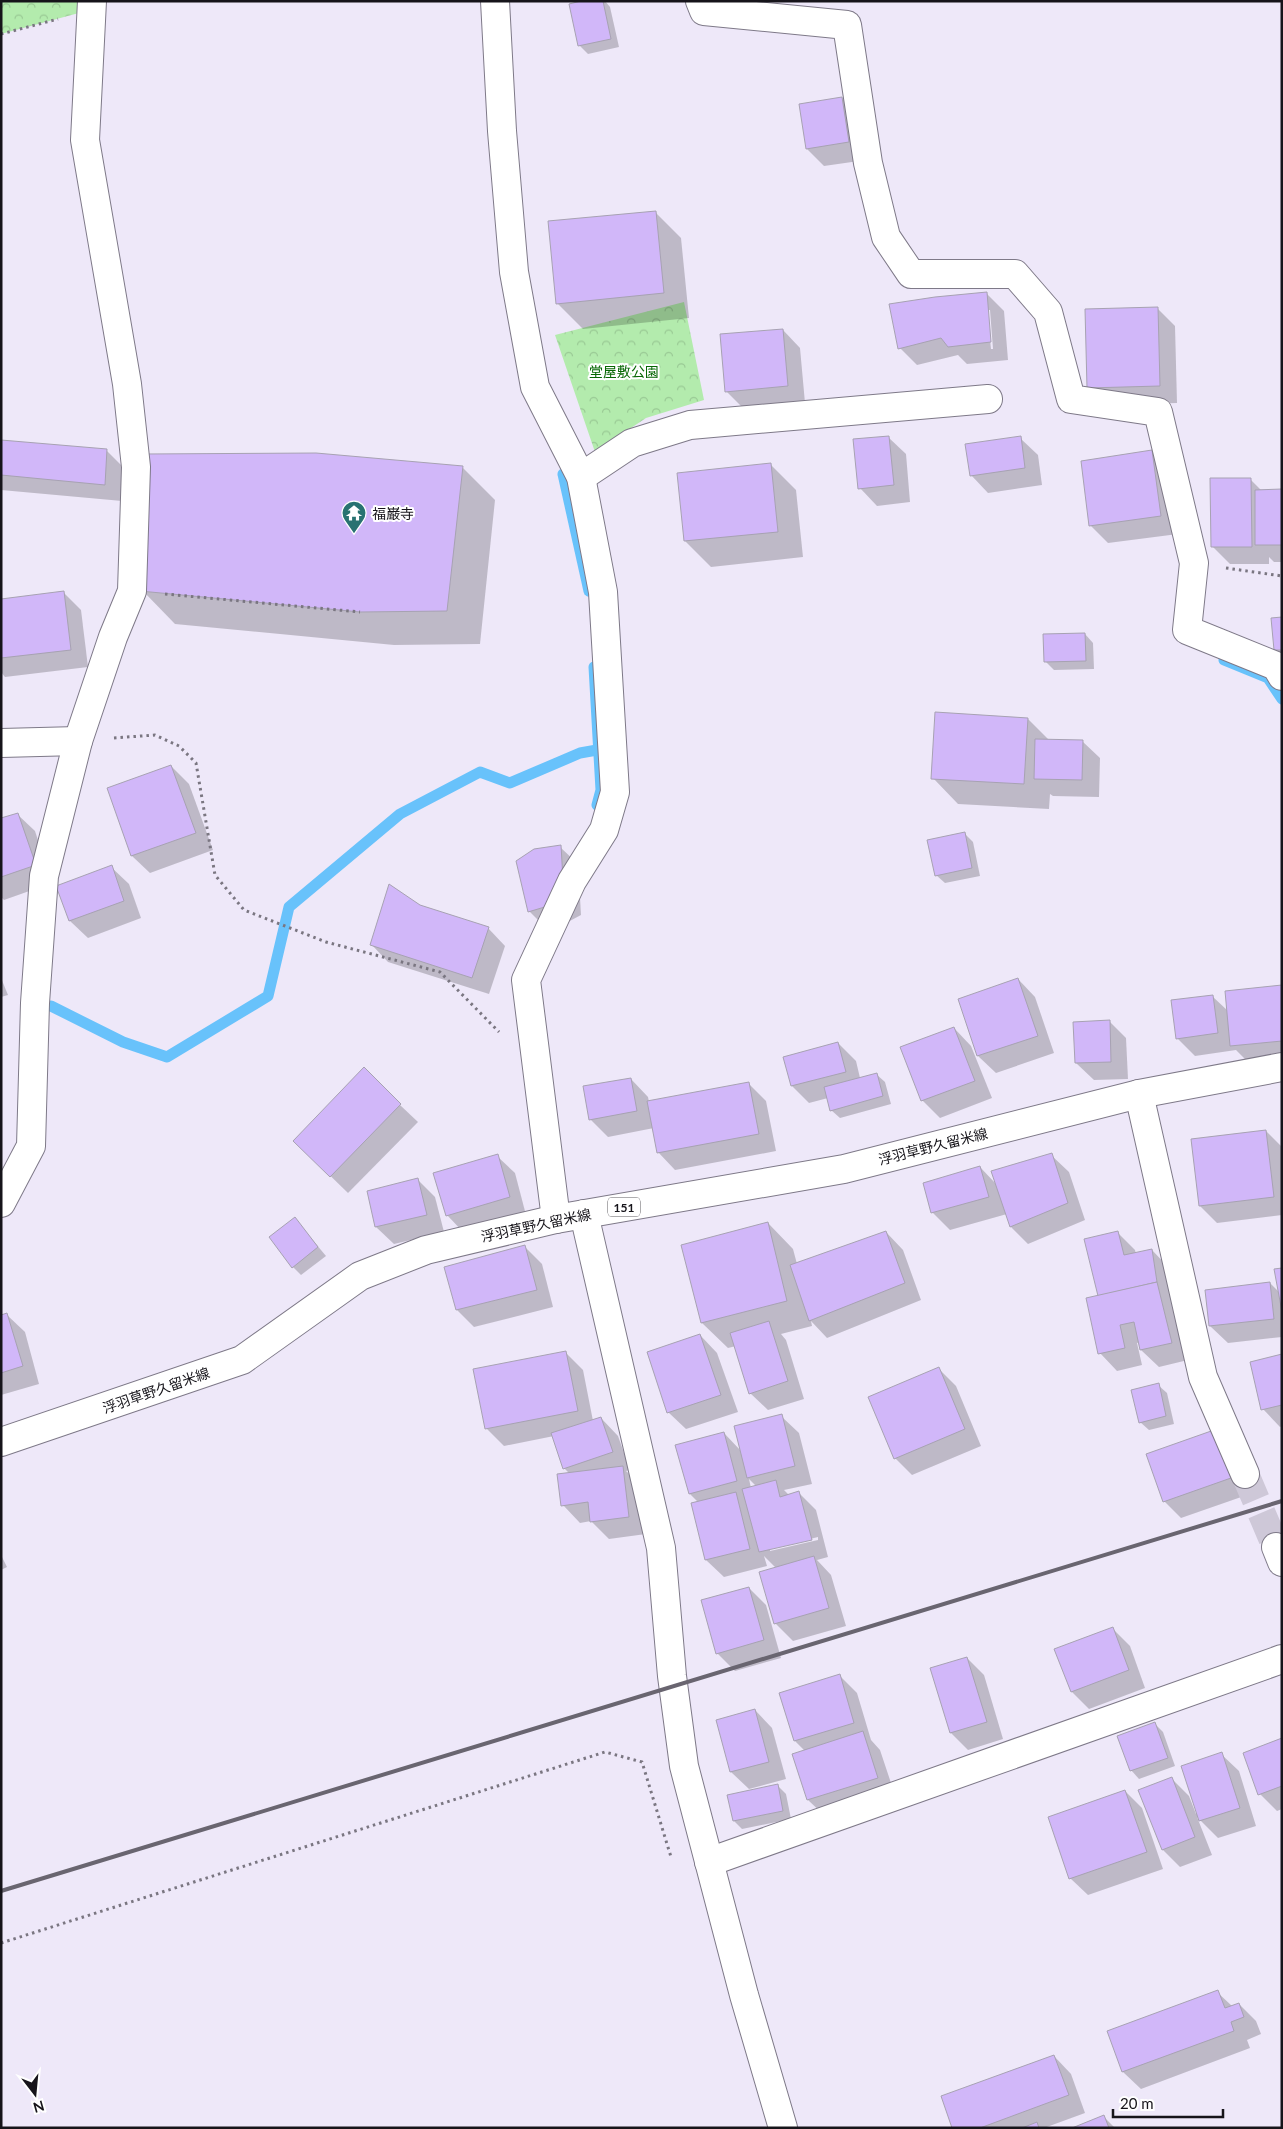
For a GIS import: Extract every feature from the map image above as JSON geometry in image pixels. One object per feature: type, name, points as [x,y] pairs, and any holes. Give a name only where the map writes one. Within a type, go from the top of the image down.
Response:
[{"type":"street","points":[[495,1],[502,130],[515,280],[535,387],[581,477],[604,592],[615,792],[604,830],[572,881],[526,980],[536,1073],[556,1219]]},
{"type":"street","points":[[700,1],[704,11],[847,25],[868,163],[886,237],[911,274],[1015,274],[1048,312],[1071,398],[1158,412],[1194,563],[1187,630],[1276,666],[1282,676]]},
{"type":"street","points":[[1,1203],[31,1146],[35,1002],[44,876],[78,741],[113,637],[132,591],[136,467],[128,393],[85,140],[91,6]]},
{"type":"street","points":[[581,477],[632,443],[690,425],[988,399]]},
{"type":"street","points":[[1,743],[78,741]]},
{"type":"street","name":"浮羽草野久留米線","points":[[1,1442],[242,1360],[360,1276],[426,1250],[556,1219],[844,1169],[1139,1094],[1282,1068]]},
{"type":"street","points":[[1139,1094],[1203,1377],[1245,1474]]},
{"type":"street","points":[[584,1214],[661,1548],[672,1676],[684,1766],[744,1995],[784,2128]]},
{"type":"street","points":[[709,1862],[1282,1659]]},
{"type":"path","points":[[1,34],[91,6]]},
{"type":"path","points":[[1194,563],[1282,576]]},
{"type":"path","points":[[132,591],[360,612]]},
{"type":"path","points":[[78,741],[155,735],[179,746],[196,763],[215,875],[244,910],[326,942],[440,972],[536,1073]]},
{"type":"path","points":[[1,1943],[605,1752],[642,1762],[675,1869],[709,1862]]},
{"type":"green space","points":[[1,1],[92,1],[90,10],[1,34]]},
{"type":"green space","name":"堂屋敷公園","points":[[684,302],[704,400],[646,418],[595,452],[555,335]]},
{"type":"building","points":[[581,1],[603,1],[611,39],[578,46],[569,4]]},
{"type":"building","points":[[842,97],[849,142],[806,149],[799,104]]},
{"type":"building","points":[[656,211],[664,293],[556,304],[548,221]]},
{"type":"building","points":[[987,292],[991,342],[948,347],[941,338],[898,349],[889,304]]},
{"type":"building","points":[[1158,307],[1160,386],[1087,388],[1085,309]]},
{"type":"building","points":[[783,329],[788,386],[725,392],[720,334]]},
{"type":"building","points":[[889,436],[894,485],[858,489],[853,439]]},
{"type":"building","points":[[1021,436],[1025,468],[970,476],[965,444]]},
{"type":"building","points":[[1,440],[107,449],[105,485],[1,475]]},
{"type":"building","points":[[1152,450],[1161,516],[1089,526],[1081,461]]},
{"type":"building","name":"福巌寺","points":[[316,453],[463,466],[447,611],[360,612],[140,591],[144,454]]},
{"type":"building","points":[[771,463],[778,532],[684,541],[677,473]]},
{"type":"building","points":[[1210,478],[1251,478],[1252,547],[1211,547]]},
{"type":"building","points":[[1282,489],[1282,545],[1255,545],[1255,490]]},
{"type":"building","points":[[64,591],[71,650],[1,658],[1,599]]},
{"type":"building","points":[[1282,617],[1282,650],[1274,650],[1271,618]]},
{"type":"building","points":[[1085,633],[1086,661],[1044,662],[1043,634]]},
{"type":"building","points":[[935,712],[1028,718],[1024,784],[931,779]]},
{"type":"building","points":[[1035,739],[1083,740],[1082,780],[1034,779]]},
{"type":"building","points":[[171,765],[196,833],[131,856],[107,788]]},
{"type":"building","points":[[18,813],[36,865],[1,877],[1,818]]},
{"type":"building","points":[[965,832],[972,868],[935,876],[927,840]]},
{"type":"building","points":[[561,845],[564,897],[548,906],[528,912],[516,861],[534,849]]},
{"type":"building","points":[[112,865],[124,901],[69,921],[56,886]]},
{"type":"building","points":[[389,884],[420,905],[489,927],[472,978],[370,945]]},
{"type":"building","points":[[1018,978],[1038,1036],[977,1056],[958,999]]},
{"type":"building","points":[[1282,985],[1282,1041],[1230,1046],[1225,991]]},
{"type":"building","points":[[1213,995],[1218,1033],[1176,1039],[1171,1000]]},
{"type":"building","points":[[1110,1020],[1111,1062],[1075,1063],[1073,1022]]},
{"type":"building","points":[[954,1027],[975,1081],[921,1101],[900,1047]]},
{"type":"building","points":[[838,1042],[846,1072],[791,1086],[783,1057]]},
{"type":"building","points":[[364,1067],[401,1104],[330,1177],[293,1141]]},
{"type":"building","points":[[877,1073],[883,1096],[830,1111],[824,1087]]},
{"type":"building","points":[[631,1078],[637,1111],[589,1120],[583,1086]]},
{"type":"building","points":[[749,1082],[759,1134],[657,1153],[647,1101]]},
{"type":"building","points":[[1266,1130],[1274,1197],[1199,1206],[1191,1139]]},
{"type":"building","points":[[1052,1153],[1068,1203],[1010,1227],[991,1171]]},
{"type":"building","points":[[498,1154],[510,1197],[446,1216],[433,1173]]},
{"type":"building","points":[[980,1166],[989,1197],[931,1213],[923,1183]]},
{"type":"building","points":[[418,1178],[427,1215],[375,1227],[367,1191]]},
{"type":"building","points":[[295,1217],[318,1247],[292,1268],[269,1237]]},
{"type":"building","points":[[768,1222],[787,1301],[701,1323],[681,1245]]},
{"type":"building","points":[[886,1231],[905,1283],[809,1321],[790,1265]]},
{"type":"building","points":[[1118,1231],[1124,1255],[1152,1249],[1157,1282],[1098,1296],[1084,1239]]},
{"type":"building","points":[[525,1245],[537,1290],[456,1310],[444,1267]]},
{"type":"building","points":[[1282,1268],[1282,1312],[1274,1269]]},
{"type":"building","points":[[1157,1282],[1172,1343],[1140,1350],[1134,1322],[1120,1325],[1125,1348],[1098,1354],[1086,1298]]},
{"type":"building","points":[[1270,1282],[1274,1319],[1209,1326],[1205,1290]]},
{"type":"building","points":[[7,1313],[23,1366],[1,1373],[1,1315]]},
{"type":"building","points":[[769,1321],[788,1381],[749,1394],[730,1333]]},
{"type":"building","points":[[700,1334],[721,1395],[667,1413],[647,1352]]},
{"type":"building","points":[[566,1351],[578,1411],[485,1429],[473,1369]]},
{"type":"building","points":[[1282,1354],[1282,1405],[1261,1410],[1250,1362]]},
{"type":"building","points":[[939,1367],[965,1429],[894,1459],[868,1397]]},
{"type":"building","points":[[1159,1383],[1166,1416],[1139,1423],[1131,1390]]},
{"type":"building","points":[[782,1414],[795,1466],[747,1478],[734,1426]]},
{"type":"building","points":[[601,1417],[613,1452],[563,1469],[551,1433]]},
{"type":"building","points":[[1214,1430],[1231,1478],[1163,1502],[1146,1454]]},
{"type":"building","points":[[724,1432],[737,1481],[689,1494],[675,1445]]},
{"type":"building","points":[[623,1466],[629,1517],[590,1522],[588,1502],[561,1506],[557,1474]]},
{"type":"building","points":[[776,1480],[780,1497],[799,1491],[812,1540],[759,1552],[742,1489]]},
{"type":"building","points":[[736,1492],[750,1549],[705,1560],[691,1503]]},
{"type":"building","points":[[814,1556],[829,1608],[774,1624],[759,1572]]},
{"type":"building","points":[[749,1587],[764,1640],[716,1654],[701,1600]]},
{"type":"building","points":[[1113,1627],[1129,1670],[1071,1692],[1054,1649]]},
{"type":"building","points":[[967,1657],[987,1722],[950,1733],[930,1668]]},
{"type":"building","points":[[840,1674],[854,1723],[794,1741],[779,1693]]},
{"type":"building","points":[[755,1709],[769,1762],[730,1772],[716,1720]]},
{"type":"building","points":[[1155,1722],[1168,1758],[1130,1771],[1117,1736]]},
{"type":"building","points":[[863,1731],[878,1778],[807,1800],[792,1754]]},
{"type":"building","points":[[1282,1738],[1282,1786],[1258,1795],[1243,1753]]},
{"type":"building","points":[[1222,1752],[1240,1808],[1199,1821],[1181,1766]]},
{"type":"building","points":[[1172,1777],[1195,1837],[1162,1850],[1138,1790]]},
{"type":"building","points":[[778,1784],[783,1811],[733,1821],[727,1795]]},
{"type":"building","points":[[1125,1790],[1147,1852],[1069,1879],[1048,1817]]},
{"type":"building","points":[[1218,1990],[1225,2008],[1239,2003],[1244,2017],[1231,2022],[1234,2031],[1122,2072],[1107,2031]]},
{"type":"building","points":[[1054,2055],[1069,2095],[980,2128],[952,2128],[941,2096]]},
{"type":"building","points":[[1104,2115],[1109,2128],[1072,2128]]},
{"type":"building","points":[[1037,2122],[1039,2128],[1022,2128]]},
{"type":"waterway","points":[[563,474],[589,591]]},
{"type":"waterway","points":[[1224,660],[1268,678],[1282,699]]},
{"type":"waterway","points":[[594,667],[601,790],[597,805]]},
{"type":"waterway","points":[[51,1006],[123,1042],[167,1057],[268,996],[289,907],[400,814],[480,772],[510,783],[580,753],[597,750]]},
{"type":"tunnel","points":[[1245,1474],[1276,1547]]},
{"type":"railway","points":[[1,1891],[1282,1501]]},
{"type":"place","name":"福巌寺","points":[[354,534]]}]
